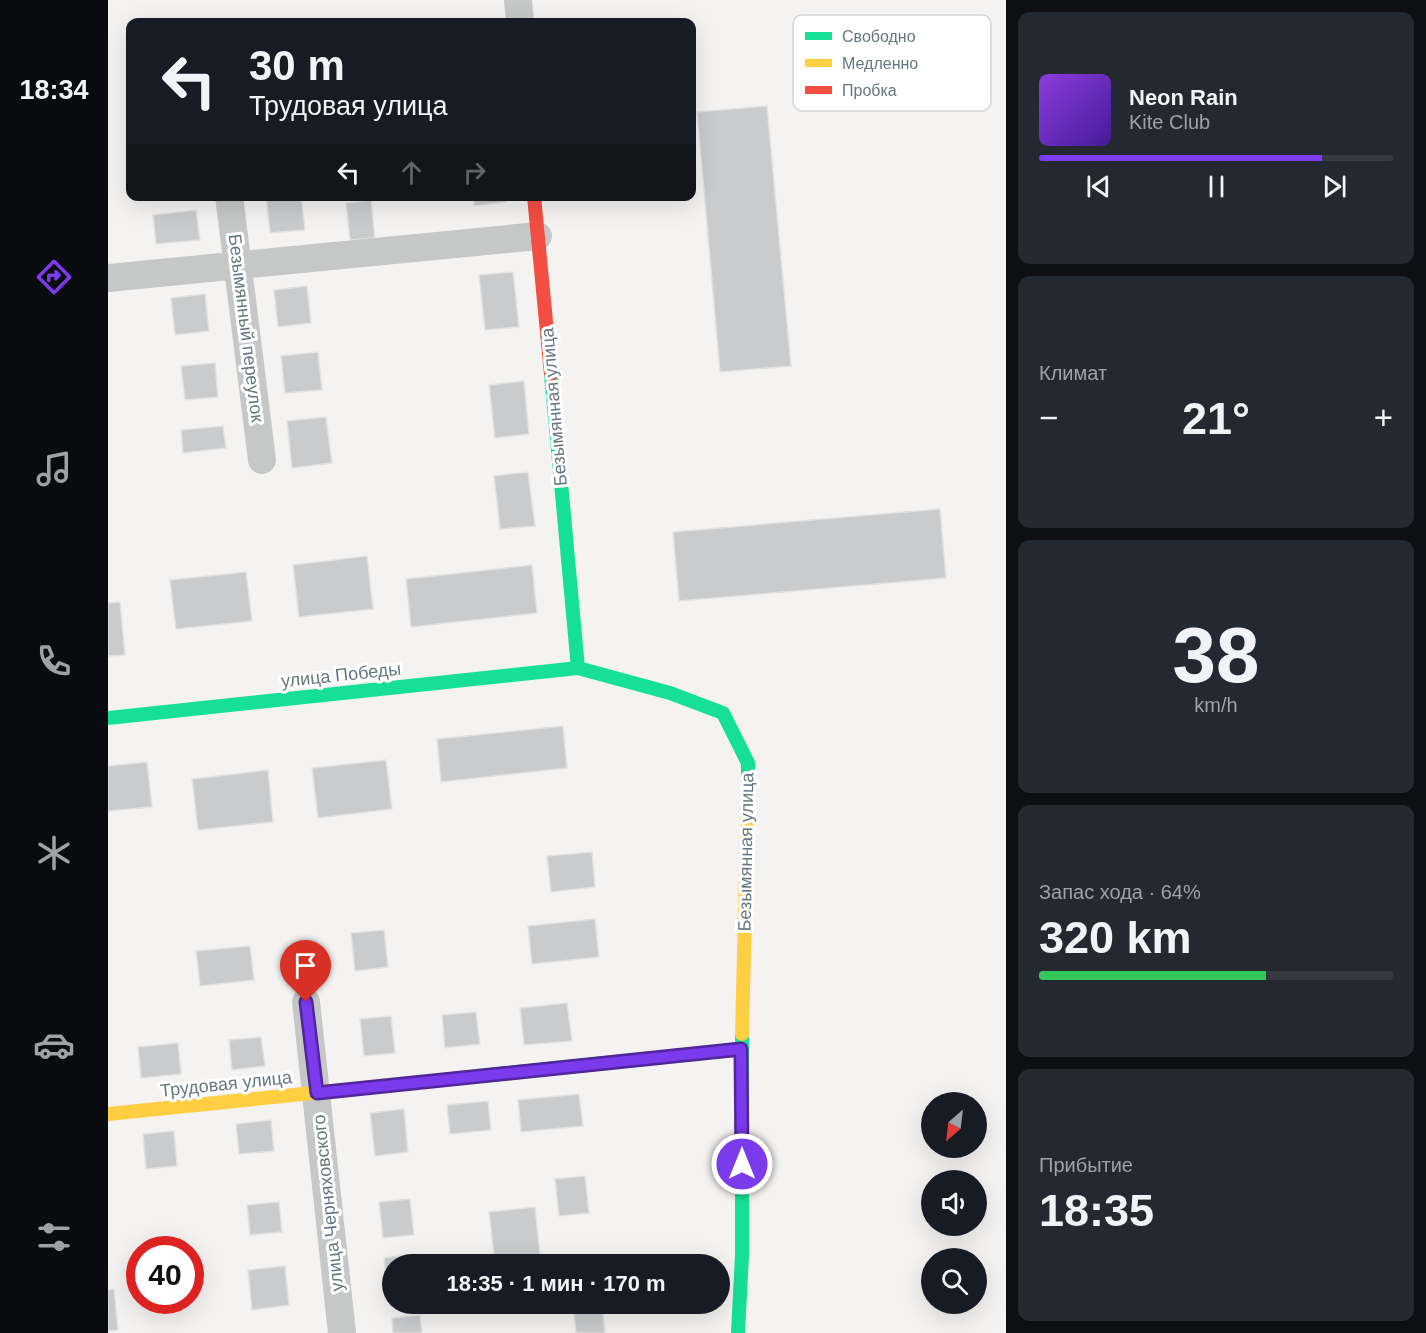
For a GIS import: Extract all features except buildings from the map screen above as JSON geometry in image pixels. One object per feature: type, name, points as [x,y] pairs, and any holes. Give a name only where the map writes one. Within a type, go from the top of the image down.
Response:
[{"type":"street","points":[[518,0],[520,18]]},
{"type":"street","name":"Безымянный переулок","points":[[231,201],[262,460]]},
{"type":"street","name":"Безымянная улица","points":[[534,201],[578,668],[670,693],[723,713],[748,763],[741,1049],[742,1256],[738,1333]]},
{"type":"street","points":[[108,278],[538,236]]},
{"type":"street","name":"улица Победы","points":[[108,718],[578,668]]},
{"type":"street","name":"улица Черняховского","points":[[306,1002],[342,1333]]},
{"type":"street","name":"Трудовая улица","points":[[108,1114],[741,1049]]},
{"type":"traffic: fast","points":[[551,374],[578,668],[670,693],[723,713],[748,763],[748,792]]},
{"type":"traffic: fast","points":[[108,718],[578,668]]},
{"type":"traffic: fast","points":[[738,1333],[742,1255],[742,1034]]},
{"type":"traffic: fast","points":[[480,1076],[741,1049]]},
{"type":"traffic: slow","points":[[742,1034],[748,792]]},
{"type":"traffic: slow","points":[[108,1114],[480,1076]]},
{"type":"traffic: jam","points":[[534,201],[551,374]]},
{"type":"route","points":[[306,1002],[317,1093],[741,1049],[742,1164]]}]
